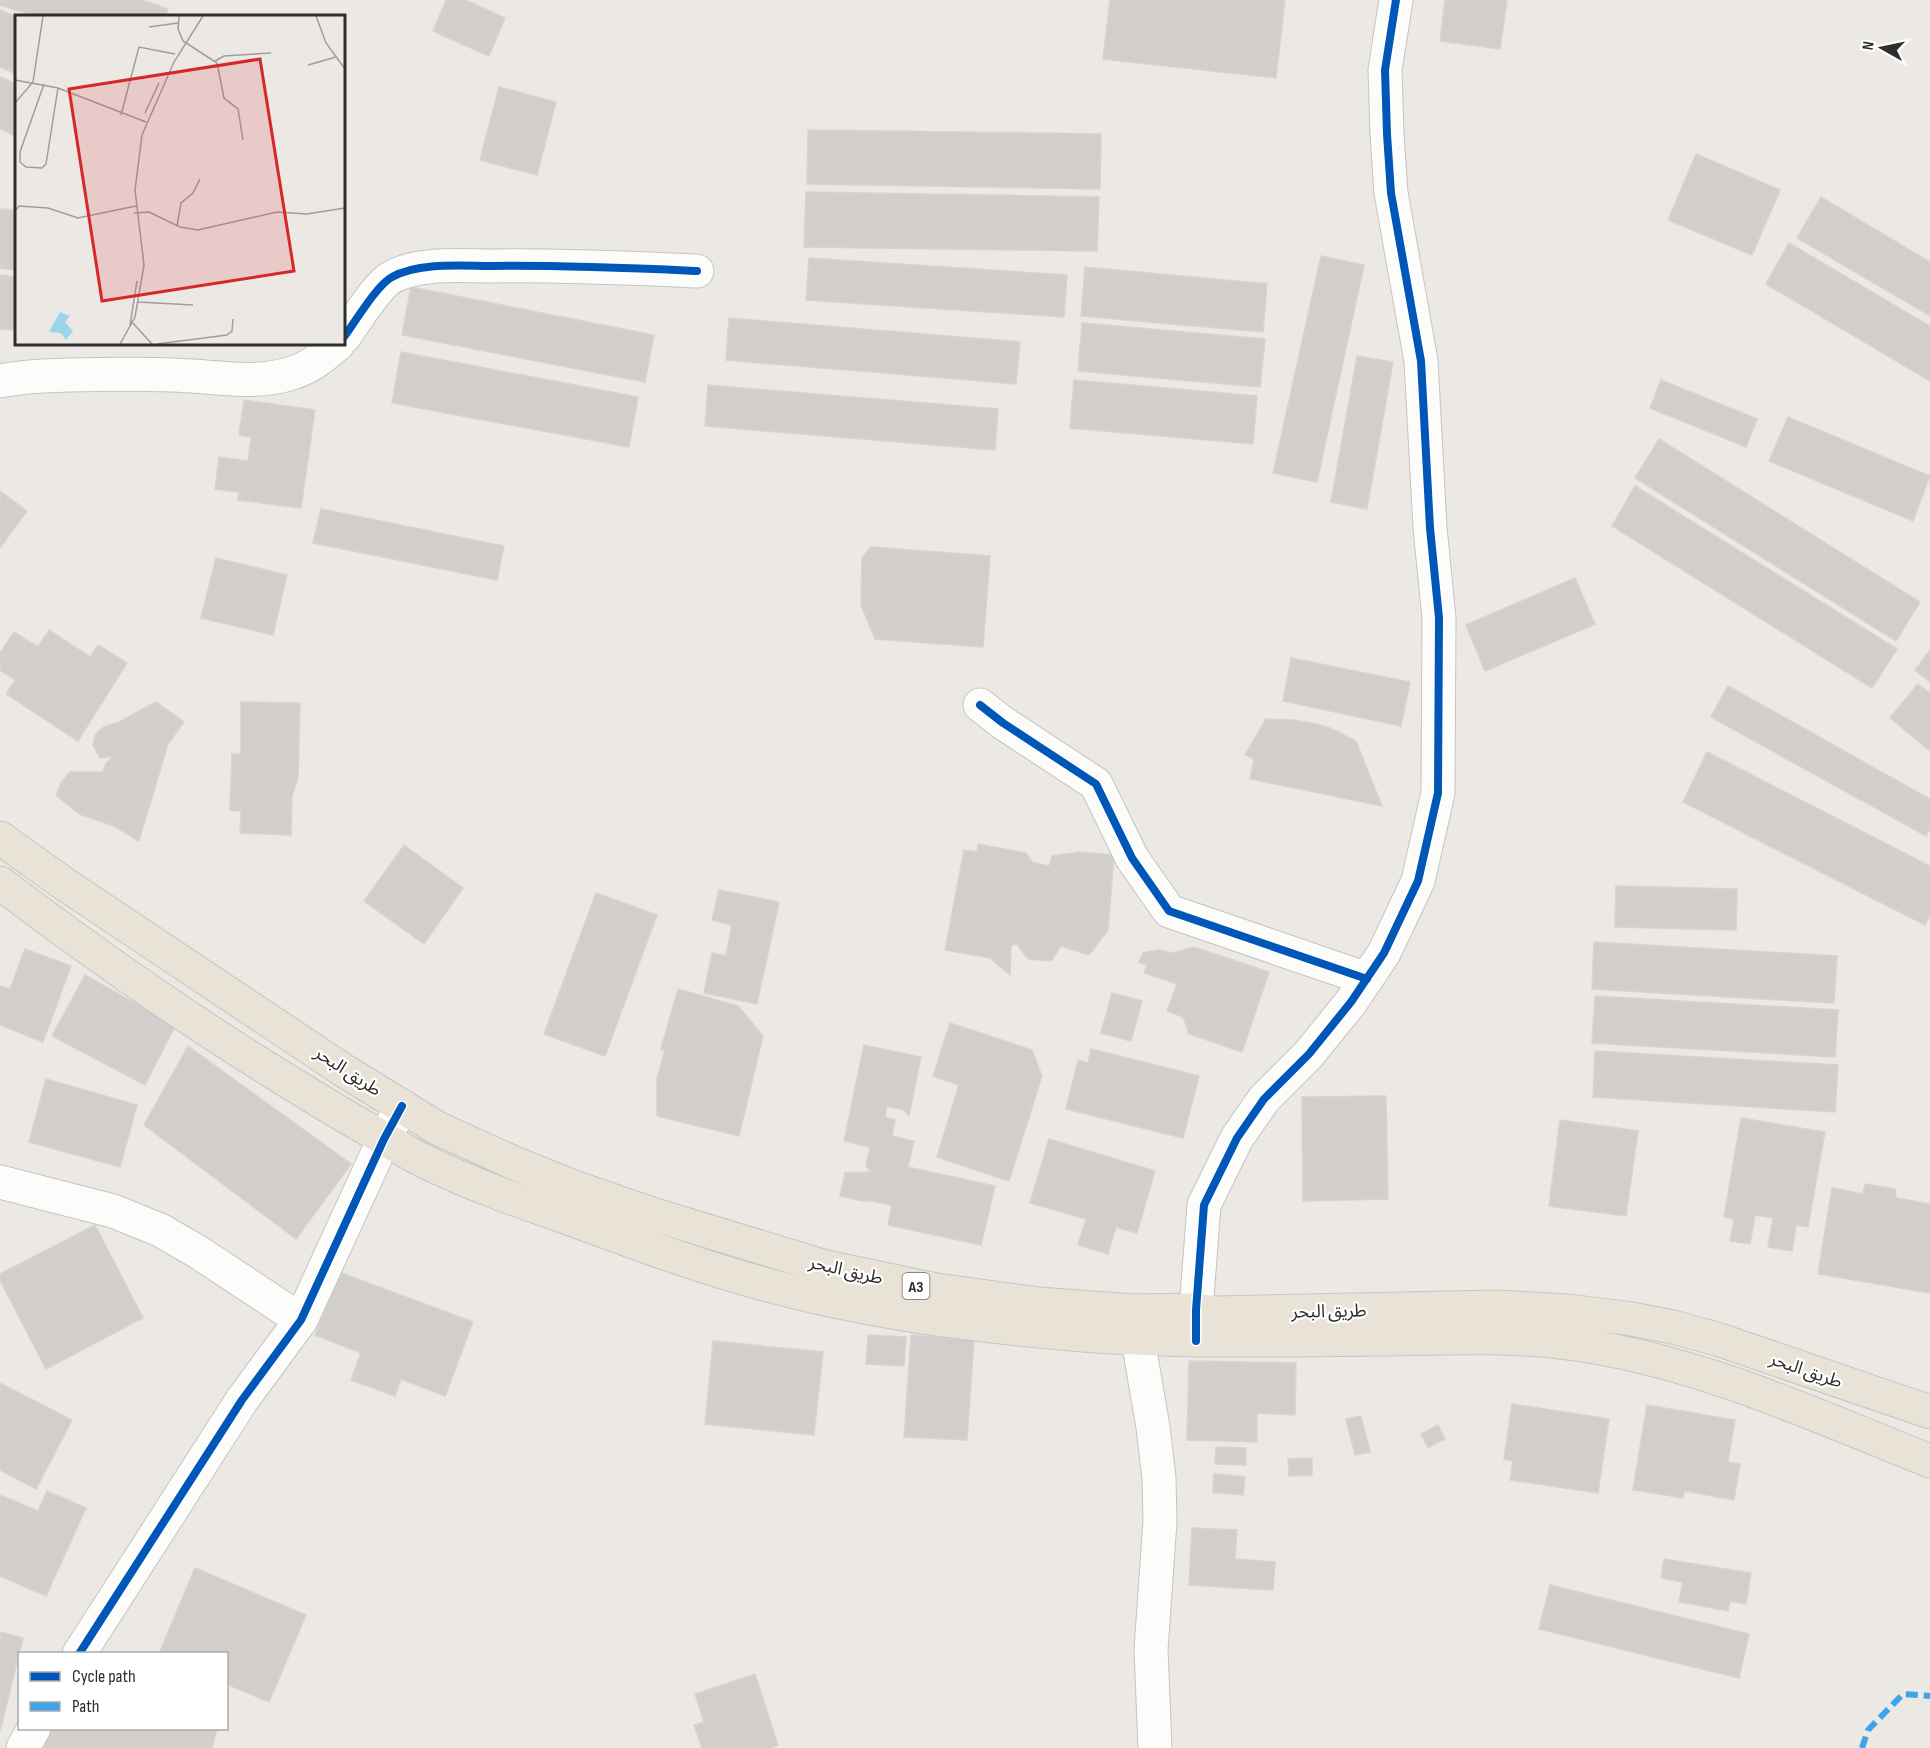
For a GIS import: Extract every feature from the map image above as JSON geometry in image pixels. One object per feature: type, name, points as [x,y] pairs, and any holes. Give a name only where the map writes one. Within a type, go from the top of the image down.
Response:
[{"type":"highway","name":"طريق البحر","points":[[0,838],[63,883],[344,1070],[437,1128],[512,1162],[574,1187],[655,1215],[826,1267],[936,1290],[1135,1325]]},
{"type":"highway","name":"طريق البحر","points":[[0,883],[103,959],[213,1034],[347,1118],[421,1160],[491,1190],[702,1266],[769,1286],[846,1303],[928,1317],[1048,1332],[1135,1325],[1196,1325],[1509,1338],[1567,1343],[1622,1352],[1775,1397],[1930,1461]]},
{"type":"highway","name":"طريق البحر","points":[[1196,1325],[1216,1313],[1497,1306],[1568,1311],[1626,1318],[1673,1327],[1720,1340],[1930,1412]]},
{"type":"street","points":[[1196,1325],[1204,1205],[1238,1138],[1264,1099],[1309,1054],[1351,1002],[1384,953],[1418,881],[1438,793],[1439,618],[1426,464],[1421,361],[1390,193],[1385,70],[1396,0]]},
{"type":"street","points":[[345,336],[373,297],[391,277],[411,270],[443,266],[516,266],[697,271]]},
{"type":"street","points":[[0,381],[16,377],[101,374],[251,380],[273,378],[295,373],[318,360],[337,345]]},
{"type":"street","points":[[980,705],[1003,723],[1096,784],[1132,858],[1169,911],[1367,979]]},
{"type":"street","points":[[80,1652],[242,1400],[301,1320],[384,1138],[402,1106]]},
{"type":"street","points":[[0,1182],[113,1211],[160,1230],[198,1252],[301,1320]]},
{"type":"street","points":[[1135,1325],[1153,1427],[1159,1478],[1160,1521],[1151,1650],[1155,1748]]},
{"type":"street","points":[[22,1748],[33,1730]]},
{"type":"building","points":[[0,0],[142,0],[168,9],[165,15],[32,15],[0,5]]},
{"type":"building","points":[[446,0],[465,0],[505,18],[489,56],[433,31]]},
{"type":"building","points":[[1110,0],[1285,0],[1276,78],[1103,59]]},
{"type":"building","points":[[1445,0],[1507,0],[1500,49],[1440,41]]},
{"type":"building","points":[[0,10],[15,17],[15,70],[14,73],[0,67]]},
{"type":"building","points":[[0,77],[15,84],[15,136],[0,129]]},
{"type":"building","points":[[499,87],[556,102],[537,175],[480,160]]},
{"type":"building","points":[[808,130],[1101,134],[1100,189],[807,184]]},
{"type":"building","points":[[1696,154],[1780,190],[1752,255],[1668,220]]},
{"type":"building","points":[[806,192],[1099,197],[1097,251],[804,247]]},
{"type":"building","points":[[1821,197],[1930,262],[1930,316],[1797,238]]},
{"type":"building","points":[[0,209],[15,210],[15,270],[0,268]]},
{"type":"building","points":[[1789,243],[1930,326],[1930,381],[1766,284]]},
{"type":"building","points":[[1321,256],[1364,265],[1317,482],[1273,473]]},
{"type":"building","points":[[809,258],[1067,275],[1064,317],[806,300]]},
{"type":"building","points":[[1085,267],[1267,284],[1263,332],[1081,316]]},
{"type":"building","points":[[0,275],[15,277],[15,330],[0,329]]},
{"type":"building","points":[[411,287],[654,335],[645,382],[402,335]]},
{"type":"building","points":[[729,318],[1020,342],[1016,384],[726,360]]},
{"type":"building","points":[[1082,323],[1265,339],[1260,387],[1078,371]]},
{"type":"building","points":[[401,352],[638,397],[629,447],[392,403]]},
{"type":"building","points":[[1357,356],[1393,362],[1367,509],[1331,502]]},
{"type":"building","points":[[1074,380],[1257,396],[1253,444],[1070,428]]},
{"type":"building","points":[[1661,380],[1757,419],[1746,447],[1650,408]]},
{"type":"building","points":[[708,385],[998,409],[995,450],[705,426]]},
{"type":"building","points":[[244,400],[315,410],[301,508],[238,500],[239,492],[215,489],[219,457],[248,461],[251,437],[239,435]]},
{"type":"building","points":[[1788,417],[1930,476],[1913,521],[1769,461]]},
{"type":"building","points":[[1659,439],[1920,602],[1896,641],[1635,478]]},
{"type":"building","points":[[1635,486],[1897,649],[1872,688],[1612,526]]},
{"type":"building","points":[[0,491],[27,511],[0,548]]},
{"type":"building","points":[[321,509],[504,546],[497,580],[313,543]]},
{"type":"building","points":[[871,547],[990,556],[983,647],[875,639],[861,605],[862,558]]},
{"type":"building","points":[[216,558],[287,575],[273,635],[201,618]]},
{"type":"building","points":[[1575,578],[1595,624],[1485,671],[1466,625]]},
{"type":"building","points":[[49,630],[90,657],[98,645],[127,663],[78,741],[6,694],[15,680],[0,670],[0,653],[14,632],[38,647]]},
{"type":"building","points":[[1930,650],[1930,682],[1915,670]]},
{"type":"building","points":[[1291,658],[1410,682],[1401,726],[1283,701]]},
{"type":"building","points":[[1918,684],[1930,693],[1930,751],[1890,718]]},
{"type":"building","points":[[1728,686],[1930,799],[1930,829],[1926,836],[1711,717]]},
{"type":"building","points":[[156,702],[184,722],[168,744],[139,841],[114,826],[79,814],[56,795],[61,783],[70,772],[103,772],[106,763],[114,756],[100,758],[93,745],[95,735],[104,727],[119,722]]},
{"type":"building","points":[[241,702],[300,703],[298,778],[292,796],[291,835],[240,833],[241,811],[230,810],[232,754],[241,754]]},
{"type":"building","points":[[1266,719],[1316,724],[1356,741],[1382,806],[1250,779],[1254,759],[1245,755]]},
{"type":"building","points":[[1707,752],[1930,866],[1930,915],[1925,925],[1683,802]]},
{"type":"building","points":[[978,844],[1026,853],[1032,862],[1049,866],[1052,856],[1080,852],[1114,855],[1108,930],[1089,955],[1061,946],[1051,961],[1028,959],[1016,943],[1011,946],[1010,975],[990,958],[945,950],[964,850],[977,852]]},
{"type":"building","points":[[404,845],[463,888],[424,944],[364,901]]},
{"type":"building","points":[[1616,886],[1737,889],[1736,930],[1615,927]]},
{"type":"building","points":[[719,890],[779,902],[757,1004],[704,993],[712,953],[726,956],[732,925],[712,920]]},
{"type":"building","points":[[596,893],[657,915],[605,1056],[544,1034]]},
{"type":"building","points":[[1594,942],[1837,956],[1834,1003],[1592,989]]},
{"type":"building","points":[[1194,947],[1269,972],[1242,1052],[1189,1034],[1183,1017],[1167,1011],[1177,984],[1144,973],[1147,965],[1139,962],[1143,953],[1158,950],[1174,953]]},
{"type":"building","points":[[25,949],[71,966],[43,1042],[0,1025],[0,986],[10,989]]},
{"type":"building","points":[[85,975],[175,1026],[145,1085],[52,1036]]},
{"type":"building","points":[[678,989],[738,1006],[763,1036],[739,1136],[657,1116],[657,1078],[665,1051],[661,1049]]},
{"type":"building","points":[[1112,993],[1142,1001],[1131,1041],[1101,1033]]},
{"type":"building","points":[[1595,996],[1838,1010],[1835,1057],[1592,1043]]},
{"type":"building","points":[[950,1023],[1032,1050],[1042,1076],[1009,1181],[937,1157],[959,1085],[933,1076]]},
{"type":"building","points":[[864,1045],[921,1057],[909,1116],[904,1110],[887,1106],[885,1117],[895,1120],[892,1136],[914,1141],[908,1167],[995,1186],[981,1245],[888,1225],[892,1205],[840,1196],[845,1173],[871,1172],[866,1166],[870,1147],[844,1141]]},
{"type":"building","points":[[188,1046],[351,1164],[296,1239],[144,1125]]},
{"type":"building","points":[[1091,1049],[1199,1076],[1183,1138],[1066,1109],[1078,1060],[1088,1063]]},
{"type":"building","points":[[1595,1051],[1838,1065],[1835,1112],[1593,1097]]},
{"type":"building","points":[[46,1079],[137,1105],[120,1167],[29,1142]]},
{"type":"building","points":[[1386,1096],[1388,1199],[1303,1201],[1302,1097]]},
{"type":"building","points":[[1741,1118],[1825,1132],[1808,1227],[1796,1225],[1792,1251],[1768,1247],[1773,1218],[1755,1215],[1750,1244],[1730,1241],[1734,1219],[1724,1217]]},
{"type":"building","points":[[1560,1120],[1638,1131],[1626,1216],[1549,1206]]},
{"type":"building","points":[[1049,1139],[1155,1171],[1137,1233],[1116,1227],[1108,1254],[1078,1245],[1086,1219],[1030,1203]]},
{"type":"building","points":[[1865,1184],[1895,1189],[1896,1198],[1930,1204],[1930,1293],[1818,1274],[1832,1188],[1863,1194]]},
{"type":"building","points":[[95,1225],[143,1318],[46,1369],[0,1280],[0,1274]]},
{"type":"building","points":[[339,1272],[473,1322],[445,1396],[401,1379],[395,1396],[351,1380],[361,1353],[315,1335]]},
{"type":"building","points":[[868,1335],[906,1337],[904,1366],[866,1364]]},
{"type":"building","points":[[911,1335],[974,1340],[967,1440],[904,1437]]},
{"type":"building","points":[[713,1341],[823,1352],[814,1435],[705,1424]]},
{"type":"building","points":[[1189,1361],[1296,1363],[1295,1415],[1257,1413],[1257,1442],[1187,1440]]},
{"type":"building","points":[[0,1383],[72,1420],[36,1489],[0,1470]]},
{"type":"building","points":[[1512,1404],[1609,1419],[1598,1493],[1510,1480],[1513,1461],[1504,1459]]},
{"type":"building","points":[[1647,1405],[1735,1420],[1728,1462],[1740,1464],[1734,1500],[1684,1491],[1683,1498],[1633,1490]]},
{"type":"building","points":[[1361,1416],[1370,1452],[1355,1455],[1346,1419]]},
{"type":"building","points":[[1438,1425],[1445,1439],[1428,1448],[1421,1434]]},
{"type":"building","points":[[1216,1447],[1246,1448],[1246,1465],[1215,1464]]},
{"type":"building","points":[[1312,1458],[1312,1475],[1289,1476],[1288,1459]]},
{"type":"building","points":[[1214,1474],[1245,1477],[1243,1495],[1213,1492]]},
{"type":"building","points":[[47,1491],[86,1508],[46,1596],[0,1576],[0,1495],[38,1511]]},
{"type":"building","points":[[1192,1528],[1237,1530],[1235,1559],[1275,1562],[1273,1590],[1189,1585]]},
{"type":"building","points":[[1664,1559],[1751,1573],[1746,1604],[1730,1601],[1728,1611],[1679,1602],[1683,1582],[1661,1578]]},
{"type":"building","points":[[195,1568],[306,1615],[269,1702],[228,1685],[228,1652],[160,1652]]},
{"type":"building","points":[[1550,1585],[1749,1634],[1739,1678],[1539,1629]]},
{"type":"building","points":[[0,1632],[23,1638],[0,1731]]},
{"type":"building","points":[[755,1674],[778,1745],[770,1748],[702,1748],[694,1725],[704,1722],[695,1694]]},
{"type":"building","points":[[48,1730],[216,1730],[212,1748],[44,1748]]},
{"type":"marked path","points":[[1862,1748],[1868,1730],[1903,1694],[1930,1696]]},
{"type":"cycle path","points":[[1196,1341],[1196,1310],[1204,1205],[1237,1138],[1264,1099],[1309,1054],[1351,1002],[1384,953],[1418,881],[1438,793],[1439,618],[1430,528],[1421,361],[1391,193],[1387,134],[1385,70],[1396,0]]},
{"type":"cycle path","points":[[345,336],[386,281],[403,272],[415,269],[454,266],[543,266],[697,271]]},
{"type":"cycle path","points":[[980,705],[1003,723],[1096,784],[1132,858],[1169,911],[1367,979]]},
{"type":"cycle path","points":[[80,1652],[242,1400],[301,1320],[384,1139],[402,1106]]}]
